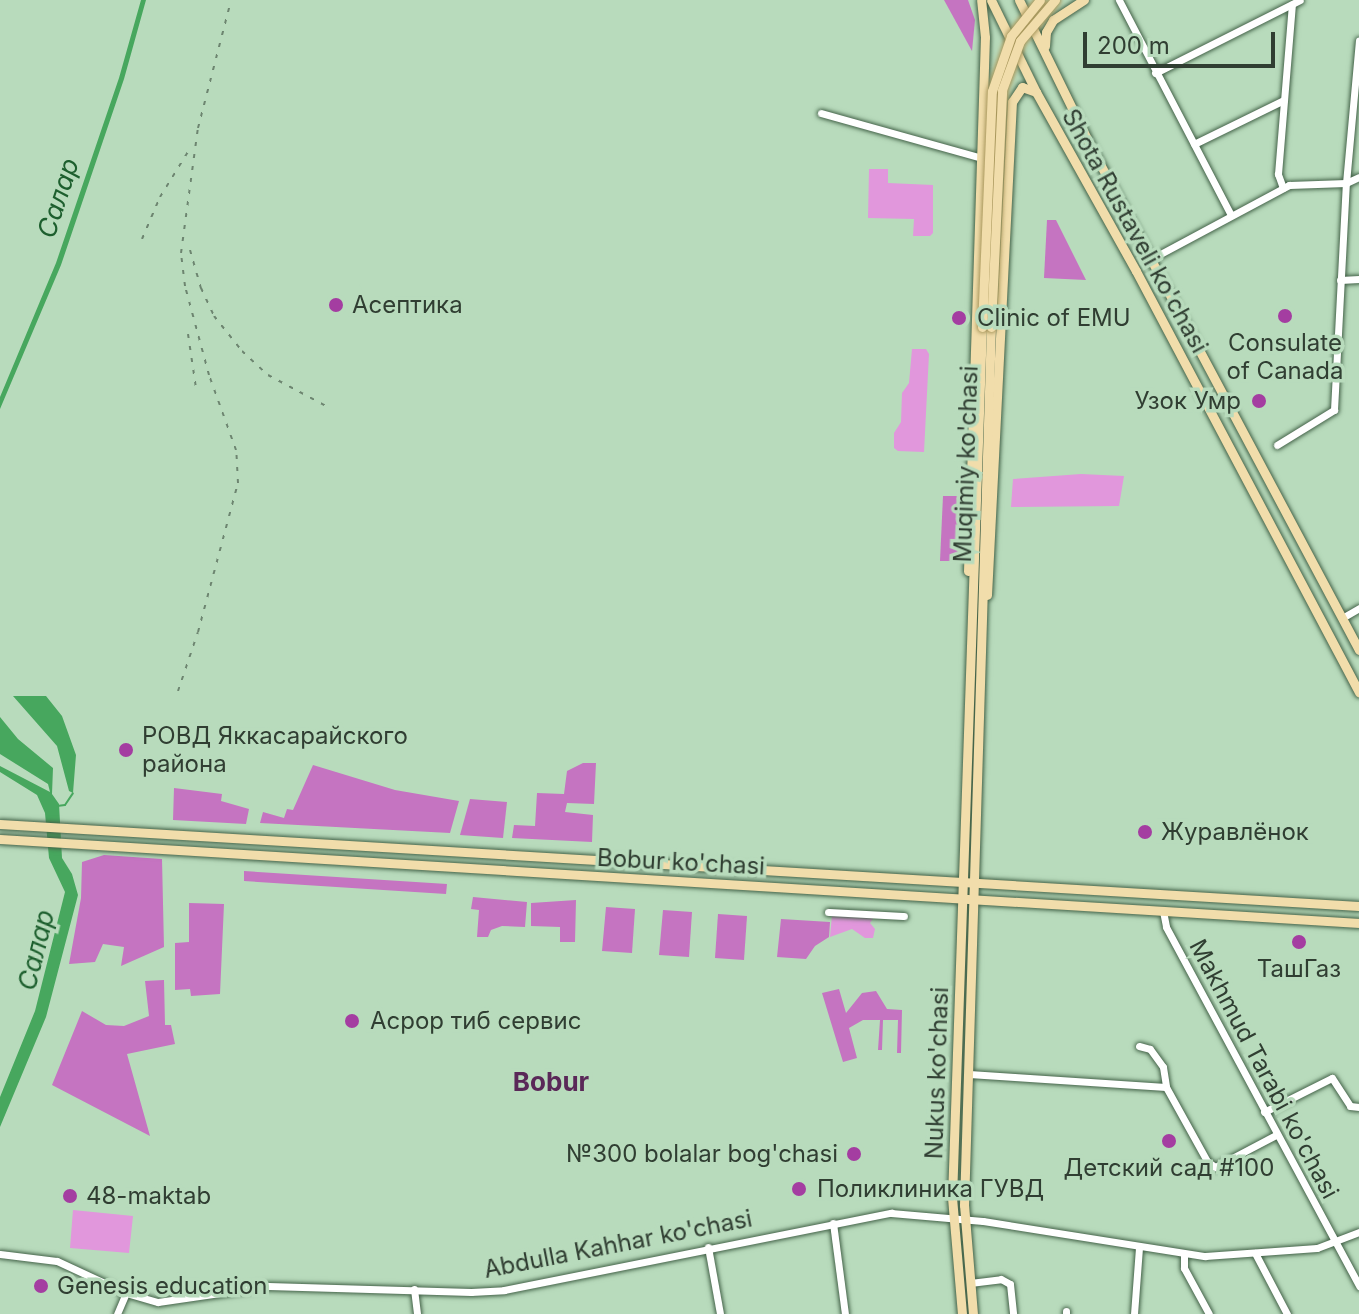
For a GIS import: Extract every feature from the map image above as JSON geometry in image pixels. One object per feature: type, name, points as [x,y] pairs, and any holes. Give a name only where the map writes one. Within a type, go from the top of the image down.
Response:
[{"type":"main road","points":[[969,663],[967,542],[985,37],[981,0]]},
{"type":"main road","name":"Shota Rustaveli ko'chasi","points":[[991,0],[1036,92],[1136,271],[1359,693]]},
{"type":"main road","name":"Shota Rustaveli ko'chasi","points":[[1019,0],[1091,147],[1359,650]]},
{"type":"main road","name":"Muqimiy ko'chasi","points":[[975,899],[993,84],[1011,36],[1040,0]]},
{"type":"main road","name":"Muqimiy ko'chasi","points":[[964,882],[969,663],[1002,90],[1020,41],[1055,0]]},
{"type":"main road","points":[[1045,49],[1045,37],[1051,22],[1084,0]]},
{"type":"main road","points":[[981,661],[992,544],[1010,134],[1016,91],[1025,86],[1036,92]]},
{"type":"main road","points":[[980,132],[996,123],[1010,134]]},
{"type":"main road","points":[[967,774],[973,778],[978,776]]},
{"type":"main road","name":"Bobur ko'chasi","points":[[0,824],[1359,906]]},
{"type":"main road","points":[[97,848],[91,839],[98,831]]},
{"type":"main road","name":"Bobur ko'chasi","points":[[0,839],[97,848],[1359,923]]},
{"type":"main road","points":[[679,882],[685,875],[680,865]]},
{"type":"main road","name":"Nukus ko'chasi","points":[[962,1314],[958,1218],[964,882]]},
{"type":"main road","points":[[1129,909],[1130,892]]},
{"type":"main road","name":"Nukus ko'chasi","points":[[973,1314],[958,1218],[969,1074],[975,899]]},
{"type":"street","points":[[1119,0],[1231,215]]},
{"type":"street","points":[[1155,73],[1300,0]]},
{"type":"street","points":[[1283,188],[1278,174],[1292,5]]},
{"type":"street","points":[[1277,445],[1334,410],[1346,183],[1359,41]]},
{"type":"street","points":[[1194,144],[1273,102],[1284,100]]},
{"type":"street","points":[[821,113],[979,157]]},
{"type":"street","points":[[1151,259],[1283,188],[1300,182],[1346,183],[1359,177]]},
{"type":"street","points":[[1340,280],[1359,279]]},
{"type":"street","points":[[1342,618],[1359,608]]},
{"type":"street","name":"Makhmud Tarabi ko'chasi","points":[[1163,911],[1166,927],[1359,1286]]},
{"type":"street","points":[[828,912],[904,916]]},
{"type":"street","points":[[1139,1046],[1150,1049],[1163,1067],[1166,1087],[1207,1161],[1215,1167],[1276,1135]]},
{"type":"street","points":[[969,1074],[1166,1087]]},
{"type":"street","points":[[1264,1112],[1332,1078],[1350,1106],[1359,1107]]},
{"type":"street","name":"Abdulla Kahhar ko'chasi","points":[[0,1254],[62,1263],[126,1293],[158,1302],[268,1286],[471,1292],[504,1290],[891,1213],[958,1218],[1184,1255],[1255,1253],[1335,1243],[1359,1232]]},
{"type":"street","points":[[833,1223],[845,1314]]},
{"type":"street","points":[[708,1247],[720,1314]]},
{"type":"street","points":[[1134,1314],[1139,1248]]},
{"type":"street","points":[[1255,1253],[1287,1314]]},
{"type":"street","points":[[1184,1255],[1184,1268],[1209,1314]]},
{"type":"street","points":[[970,1283],[1001,1279],[1010,1284],[1013,1314]]},
{"type":"street","points":[[414,1289],[417,1314]]},
{"type":"street","points":[[117,1314],[126,1293]]},
{"type":"shaded area","name":"Салар","points":[[141,0],[146,0],[124,79],[61,265],[0,409],[0,397],[56,263],[119,78]]},
{"type":"shaded area","points":[[944,0],[968,0],[975,20],[972,51]]},
{"type":"shaded area","points":[[869,169],[888,169],[888,183],[933,185],[933,233],[930,236],[913,236],[914,219],[868,218]]},
{"type":"shaded area","points":[[1047,220],[1056,220],[1086,280],[1044,278]]},
{"type":"shaded area","points":[[912,349],[926,349],[929,354],[924,452],[898,451],[894,448],[894,433],[901,422],[902,393],[909,383]]},
{"type":"shaded area","points":[[1081,474],[1124,476],[1119,506],[1011,507],[1013,479]]},
{"type":"shaded area","points":[[943,496],[961,496],[959,561],[940,561]]},
{"type":"shaded area","points":[[13,696],[46,696],[62,716],[76,755],[73,793],[69,791],[57,746]]},
{"type":"shaded area","name":"Салар","points":[[0,717],[18,739],[53,768],[52,794],[59,804],[62,858],[72,874],[78,895],[46,1017],[0,1127],[0,1097],[35,1011],[65,892],[49,858],[45,813],[37,795],[0,772],[0,766],[50,792],[48,784],[0,754]]},
{"type":"shaded area","points":[[583,763],[596,763],[594,804],[567,803],[565,812],[593,815],[592,842],[512,838],[514,825],[535,826],[537,793],[564,794],[567,771]]},
{"type":"shaded area","points":[[313,765],[395,790],[459,801],[450,833],[260,823],[263,812],[284,818],[287,809],[293,810]]},
{"type":"shaded area","points":[[174,788],[222,794],[221,801],[249,809],[246,824],[173,820]]},
{"type":"shaded area","points":[[470,799],[507,802],[503,838],[460,835]]},
{"type":"shaded area","points":[[104,855],[162,859],[164,947],[121,966],[124,947],[103,944],[95,962],[69,964],[81,898],[82,862]]},
{"type":"shaded area","points":[[244,871],[447,884],[446,894],[244,881]]},
{"type":"shaded area","points":[[473,897],[527,902],[525,927],[502,926],[491,930],[488,937],[477,937],[479,910],[471,909]]},
{"type":"shaded area","points":[[576,900],[575,942],[560,942],[560,927],[531,926],[531,903]]},
{"type":"shaded area","points":[[189,903],[224,904],[220,994],[191,996],[190,989],[175,990],[175,943],[189,942]]},
{"type":"shaded area","points":[[606,907],[635,909],[632,953],[602,951]]},
{"type":"shaded area","points":[[663,910],[692,912],[689,957],[659,955]]},
{"type":"shaded area","points":[[718,914],[747,916],[744,960],[715,958]]},
{"type":"shaded area","points":[[832,915],[875,916],[870,923],[875,929],[873,938],[865,938],[852,929],[830,937]]},
{"type":"shaded area","points":[[781,919],[830,922],[829,937],[815,946],[806,959],[777,957]]},
{"type":"shaded area","points":[[164,980],[165,1025],[171,1025],[175,1044],[127,1054],[150,1136],[52,1085],[82,1011],[106,1025],[124,1026],[149,1016],[145,981]]},
{"type":"shaded area","points":[[839,989],[846,1013],[862,993],[876,991],[887,1009],[902,1010],[901,1053],[897,1053],[898,1020],[883,1020],[882,1050],[878,1050],[880,1020],[863,1020],[849,1028],[857,1058],[843,1062],[822,993]]},
{"type":"shaded area","points":[[73,1210],[133,1216],[129,1253],[70,1248]]},
{"type":"waterway","points":[[57,806],[65,805],[73,793]]},
{"type":"railway","points":[[178,691],[198,632],[238,483],[236,450],[209,375],[185,286],[181,253],[198,128],[231,0]]},
{"type":"railway","points":[[142,239],[160,197],[189,150]]},
{"type":"railway","points":[[190,250],[201,288],[214,316],[242,351],[268,375],[326,406]]},
{"type":"railway","points":[[188,334],[196,388]]},
{"type":"place","name":"Асептика","points":[[336,305]]},
{"type":"place","name":"Consulate of Canada","points":[[1285,316]]},
{"type":"place","name":"Clinic of EMU","points":[[959,318]]},
{"type":"place","name":"Узок Умр","points":[[1259,401]]},
{"type":"place","name":"РОВД Яккасарайского района","points":[[126,750]]},
{"type":"place","name":"Журавлёнок","points":[[1145,832]]},
{"type":"place","name":"ТашГаз","points":[[1299,942]]},
{"type":"place","name":"Асрор тиб сервис","points":[[352,1021]]},
{"type":"place","name":"Детский сад #100","points":[[1169,1141]]},
{"type":"place","name":"№300 bolalar bog'chasi","points":[[854,1154]]},
{"type":"place","name":"Поликлиника ГУВД","points":[[799,1189]]},
{"type":"place","name":"48-maktab","points":[[70,1196]]},
{"type":"place","name":"Genesis education","points":[[41,1286]]},
{"type":"district","name":"Bobur","points":[[551,1082]]}]
